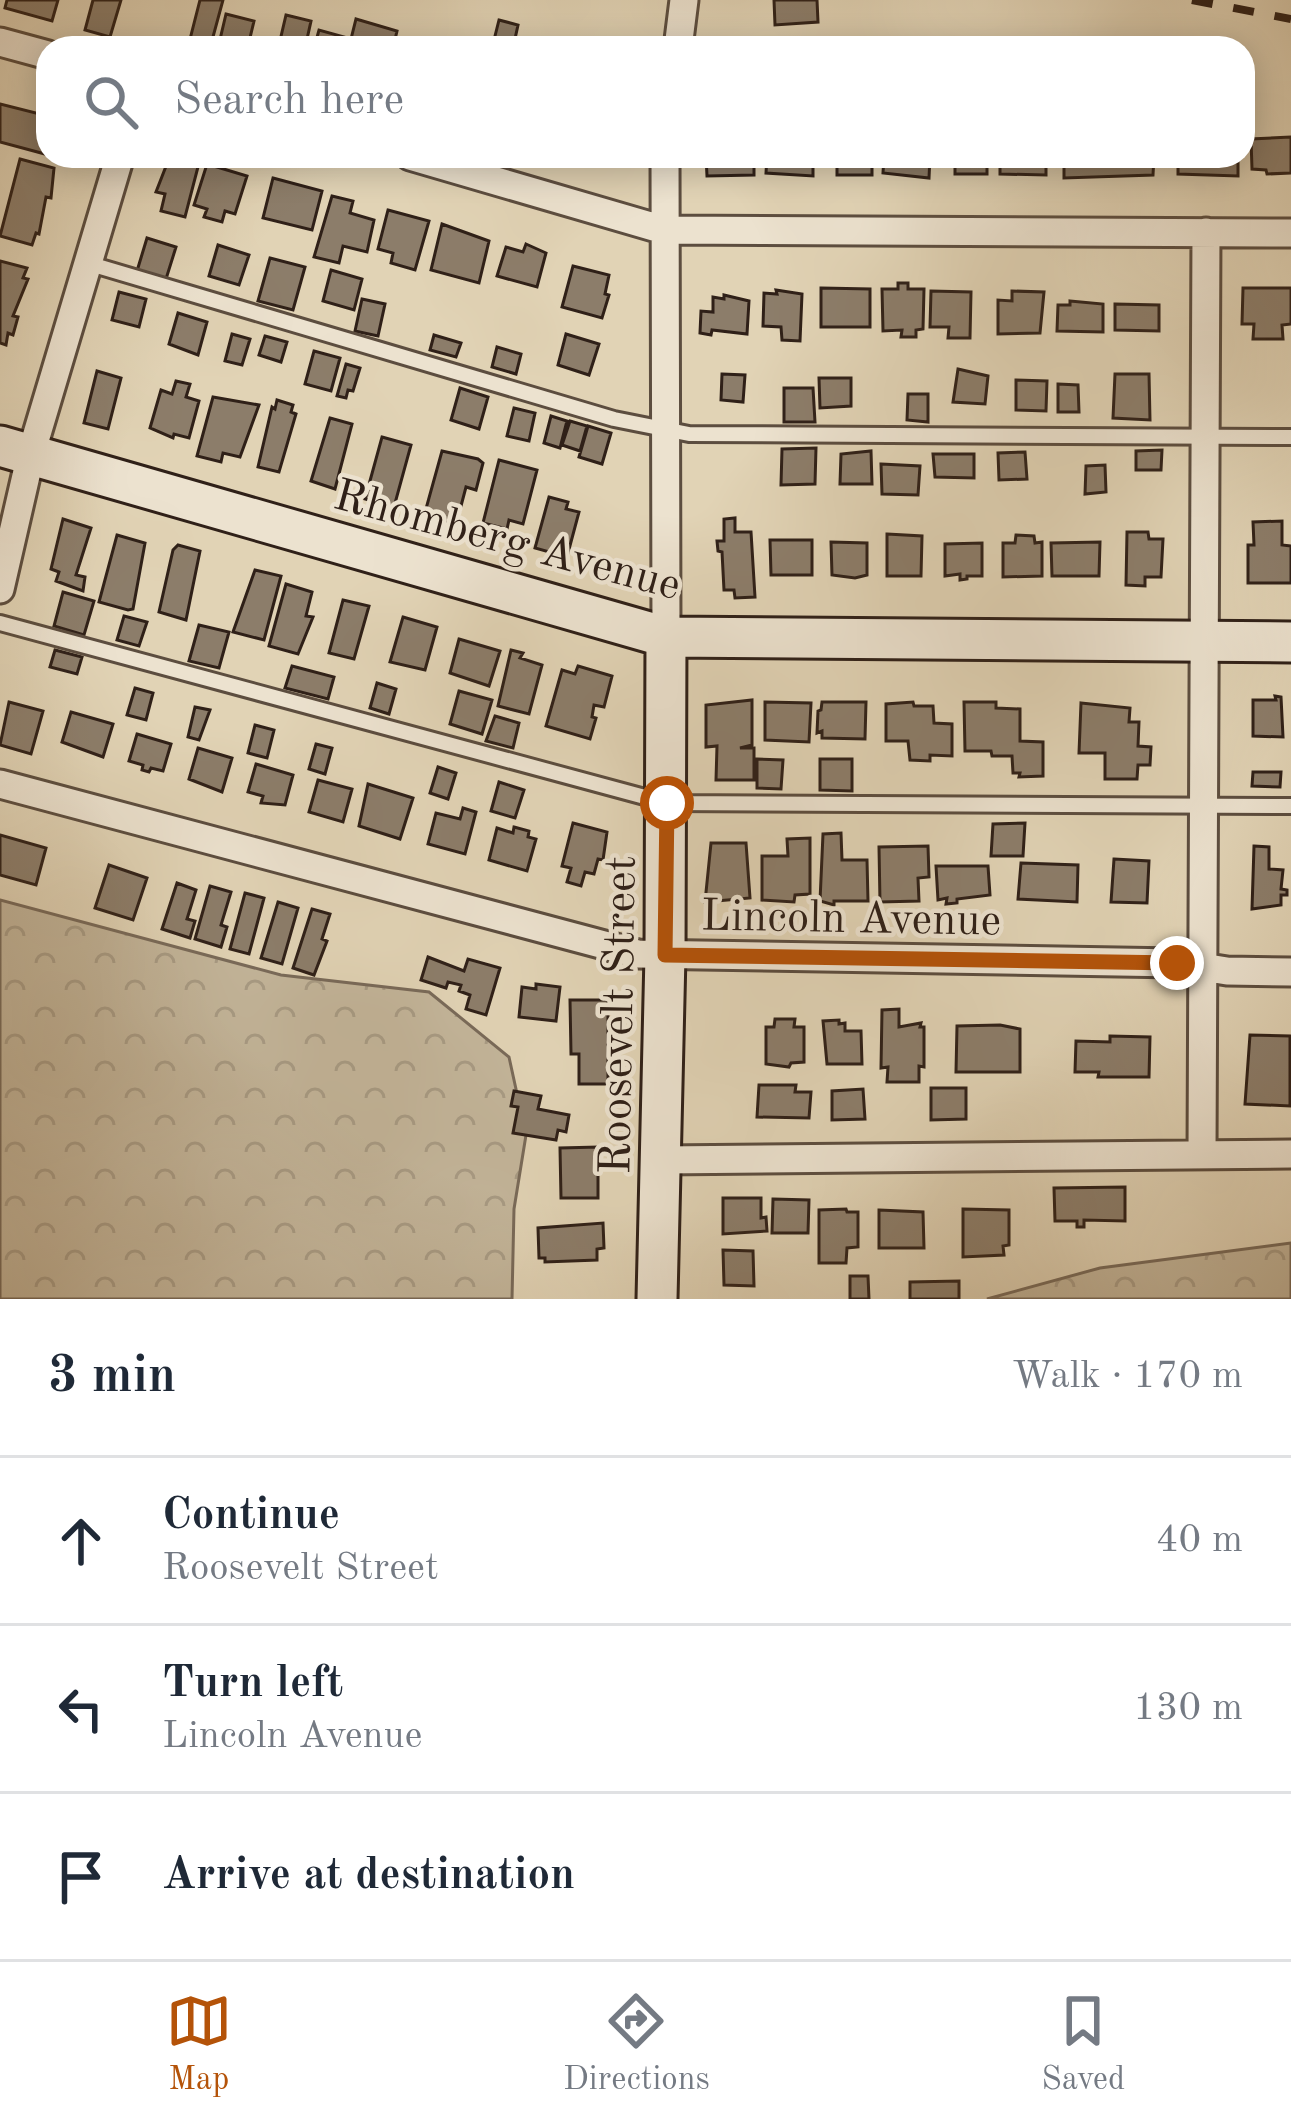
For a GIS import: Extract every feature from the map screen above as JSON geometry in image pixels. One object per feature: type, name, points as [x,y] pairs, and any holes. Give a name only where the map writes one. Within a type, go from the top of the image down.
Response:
[{"type":"street","points":[[680,36],[684,0]]},
{"type":"street","points":[[0,42],[36,52]]},
{"type":"street","points":[[0,589],[16,450],[87,263],[116,168]]},
{"type":"street","points":[[451,168],[664,230],[1291,232]]},
{"type":"street","name":"Roosevelt Street","points":[[658,1299],[667,803],[665,168]]},
{"type":"street","points":[[1202,1153],[1206,232]]},
{"type":"street","name":"Rhomberg Avenue","points":[[16,450],[666,637],[1291,642]]},
{"type":"street","name":"Lincoln Avenue","points":[[0,784],[609,948],[665,955],[1154,963],[1291,972]]},
{"type":"street","points":[[662,1160],[1291,1154]]},
{"type":"lane","points":[[87,263],[614,419],[664,429],[728,437],[1291,437]]},
{"type":"lane","points":[[0,623],[667,803],[1291,806]]},
{"type":"green space","points":[[0,900],[281,975],[429,992],[509,1057],[526,1135],[514,1209],[512,1299],[0,1299]]},
{"type":"green space","points":[[1291,1243],[1291,1299],[987,1299],[1100,1268]]},
{"type":"building","points":[[7,0],[58,0],[52,21],[5,8]]},
{"type":"building","points":[[93,0],[121,0],[110,36],[85,30]]},
{"type":"building","points":[[200,0],[223,0],[213,36],[191,36]]},
{"type":"building","points":[[774,0],[817,0],[818,22],[775,25]]},
{"type":"building","points":[[226,14],[254,21],[250,36],[221,36]]},
{"type":"building","points":[[286,15],[311,21],[308,36],[281,36]]},
{"type":"building","points":[[356,19],[397,31],[396,36],[352,36]]},
{"type":"building","points":[[499,20],[518,25],[516,36],[495,36]]},
{"type":"building","points":[[0,104],[36,113],[36,152],[0,142]]},
{"type":"building","points":[[1291,137],[1291,173],[1252,169],[1255,139]]},
{"type":"building","points":[[20,159],[36,163],[36,168],[54,168],[51,198],[46,197],[39,234],[32,245],[0,236]]},
{"type":"building","points":[[165,168],[198,168],[185,217],[161,211],[165,194],[156,192]]},
{"type":"building","points":[[206,168],[247,176],[235,214],[225,211],[222,222],[204,217],[207,209],[194,205]]},
{"type":"building","points":[[707,168],[754,168],[754,175],[707,176]]},
{"type":"building","points":[[766,168],[813,168],[813,176],[766,173]]},
{"type":"building","points":[[837,168],[872,168],[872,175],[837,175]]},
{"type":"building","points":[[883,168],[929,168],[929,178],[883,173]]},
{"type":"building","points":[[955,168],[987,168],[987,174],[955,174]]},
{"type":"building","points":[[1000,168],[1046,168],[1046,175],[1000,174]]},
{"type":"building","points":[[1064,168],[1153,168],[1153,175],[1064,178]]},
{"type":"building","points":[[1178,168],[1238,168],[1238,176],[1178,174]]},
{"type":"building","points":[[273,178],[322,191],[312,230],[263,218]]},
{"type":"building","points":[[332,196],[353,201],[350,213],[374,220],[367,252],[343,246],[339,263],[314,257]]},
{"type":"building","points":[[388,210],[429,221],[415,270],[391,263],[393,253],[378,249]]},
{"type":"building","points":[[442,224],[489,241],[479,283],[431,270]]},
{"type":"building","points":[[147,238],[176,247],[166,279],[137,271]]},
{"type":"building","points":[[526,244],[546,253],[537,287],[497,276],[506,247],[523,252]]},
{"type":"building","points":[[218,245],[249,255],[239,285],[209,276]]},
{"type":"building","points":[[270,258],[305,267],[293,310],[258,301]]},
{"type":"building","points":[[0,261],[27,268],[23,278],[28,279],[6,345],[0,343]]},
{"type":"building","points":[[573,266],[609,275],[602,318],[562,307]]},
{"type":"building","points":[[331,270],[362,279],[354,310],[323,301]]},
{"type":"building","points":[[898,283],[924,289],[923,329],[916,330],[916,337],[901,337],[902,330],[883,331],[882,289],[898,289]]},
{"type":"building","points":[[821,288],[870,289],[870,327],[821,327]]},
{"type":"building","points":[[1243,288],[1291,288],[1291,324],[1282,325],[1283,339],[1253,339],[1254,324],[1242,324]]},
{"type":"building","points":[[776,290],[802,294],[800,341],[782,340],[781,327],[763,326],[764,293],[777,294]]},
{"type":"building","points":[[931,291],[971,292],[970,338],[948,338],[949,327],[930,327]]},
{"type":"building","points":[[1012,291],[1044,292],[1040,333],[998,334],[998,300],[1012,301]]},
{"type":"building","points":[[119,292],[146,299],[139,327],[112,320]]},
{"type":"building","points":[[724,295],[749,301],[747,334],[700,333],[701,311],[713,312],[713,297],[724,299]]},
{"type":"building","points":[[362,299],[385,304],[378,336],[355,331]]},
{"type":"building","points":[[1070,301],[1103,304],[1103,332],[1057,331],[1058,305],[1070,305]]},
{"type":"building","points":[[1115,304],[1159,305],[1159,331],[1115,330]]},
{"type":"building","points":[[178,313],[207,322],[198,355],[169,344]]},
{"type":"building","points":[[232,334],[250,339],[242,365],[225,361]]},
{"type":"building","points":[[566,334],[599,344],[589,375],[558,365]]},
{"type":"building","points":[[434,335],[461,343],[456,357],[430,350]]},
{"type":"building","points":[[265,336],[287,342],[281,362],[259,355]]},
{"type":"building","points":[[497,347],[521,354],[516,374],[492,367]]},
{"type":"building","points":[[314,351],[340,358],[331,391],[305,384]]},
{"type":"building","points":[[346,364],[360,368],[346,398],[337,396]]},
{"type":"building","points":[[958,369],[988,376],[985,404],[953,402]]},
{"type":"building","points":[[97,371],[121,378],[108,429],[84,423]]},
{"type":"building","points":[[722,374],[745,375],[743,402],[721,400]]},
{"type":"building","points":[[1115,374],[1149,374],[1150,420],[1113,418]]},
{"type":"building","points":[[819,378],[851,378],[851,406],[820,408]]},
{"type":"building","points":[[1016,380],[1047,381],[1046,411],[1016,410]]},
{"type":"building","points":[[176,381],[190,384],[186,397],[199,401],[189,438],[174,434],[173,438],[150,428],[161,390],[172,394]]},
{"type":"building","points":[[1058,384],[1078,385],[1079,412],[1058,412]]},
{"type":"building","points":[[460,388],[488,397],[479,429],[451,420]]},
{"type":"building","points":[[784,388],[813,388],[815,422],[784,422]]},
{"type":"building","points":[[908,394],[928,394],[928,422],[907,420]]},
{"type":"building","points":[[213,397],[259,405],[240,457],[223,453],[221,462],[197,456]]},
{"type":"building","points":[[277,400],[293,405],[291,412],[296,414],[279,472],[258,467]]},
{"type":"building","points":[[514,408],[535,413],[529,441],[507,436]]},
{"type":"building","points":[[551,416],[567,421],[560,448],[544,443]]},
{"type":"building","points":[[330,418],[352,424],[335,489],[311,481]]},
{"type":"building","points":[[570,421],[587,426],[580,451],[562,445]]},
{"type":"building","points":[[588,426],[611,433],[602,464],[579,457]]},
{"type":"building","points":[[382,437],[411,445],[394,507],[365,499]]},
{"type":"building","points":[[816,448],[815,484],[781,485],[782,449]]},
{"type":"building","points":[[1162,450],[1161,470],[1136,470],[1136,451]]},
{"type":"building","points":[[442,451],[483,463],[476,490],[466,487],[456,525],[424,516]]},
{"type":"building","points":[[871,451],[872,484],[840,484],[841,454]]},
{"type":"building","points":[[1025,452],[1027,479],[999,480],[998,453]]},
{"type":"building","points":[[933,454],[974,454],[974,478],[935,477]]},
{"type":"building","points":[[499,460],[537,470],[523,524],[509,520],[507,529],[483,523]]},
{"type":"building","points":[[881,464],[920,466],[918,495],[882,494]]},
{"type":"building","points":[[1105,465],[1106,492],[1085,494],[1086,466]]},
{"type":"building","points":[[549,497],[568,502],[566,509],[579,512],[567,557],[535,548]]},
{"type":"building","points":[[735,518],[735,532],[751,532],[755,597],[735,598],[734,590],[724,590],[717,541],[724,541],[724,519]]},
{"type":"building","points":[[63,519],[91,528],[76,575],[85,577],[83,591],[56,581],[59,572],[51,569]]},
{"type":"building","points":[[1282,521],[1282,545],[1291,546],[1291,583],[1248,583],[1253,522]]},
{"type":"building","points":[[1127,532],[1148,532],[1149,539],[1163,539],[1161,577],[1145,577],[1145,586],[1126,585]]},
{"type":"building","points":[[887,534],[922,536],[921,576],[887,576]]},
{"type":"building","points":[[117,535],[145,543],[133,609],[128,610],[99,602]]},
{"type":"building","points":[[1016,535],[1034,536],[1035,543],[1042,542],[1042,576],[1003,577],[1003,543],[1015,543]]},
{"type":"building","points":[[770,540],[812,540],[812,575],[771,575]]},
{"type":"building","points":[[831,542],[867,543],[867,575],[832,575]]},
{"type":"building","points":[[1100,542],[1099,576],[1052,576],[1051,543]]},
{"type":"building","points":[[982,543],[982,576],[960,580],[960,574],[945,576],[945,544]]},
{"type":"building","points":[[178,545],[200,551],[186,620],[159,612]]},
{"type":"building","points":[[255,570],[281,576],[264,640],[233,632]]},
{"type":"building","points":[[286,584],[312,592],[306,616],[313,617],[298,654],[269,646]]},
{"type":"building","points":[[63,592],[94,601],[84,635],[54,626]]},
{"type":"building","points":[[343,600],[369,606],[354,659],[329,653]]},
{"type":"building","points":[[124,616],[147,622],[139,646],[117,640]]},
{"type":"building","points":[[403,617],[437,627],[425,670],[390,662]]},
{"type":"building","points":[[199,625],[229,632],[219,668],[189,661]]},
{"type":"building","points":[[459,639],[500,651],[489,686],[450,673]]},
{"type":"building","points":[[55,650],[82,657],[77,674],[50,667]]},
{"type":"building","points":[[511,650],[542,665],[529,714],[498,706]]},
{"type":"building","points":[[292,666],[334,677],[328,699],[285,688]]},
{"type":"building","points":[[578,666],[612,676],[604,707],[594,705],[590,739],[546,726],[562,670],[575,674]]},
{"type":"building","points":[[377,683],[396,689],[389,714],[370,708]]},
{"type":"building","points":[[135,688],[153,693],[146,720],[127,715]]},
{"type":"building","points":[[459,691],[492,700],[482,734],[450,724]]},
{"type":"building","points":[[1275,696],[1281,697],[1283,737],[1253,736],[1253,700],[1276,700]]},
{"type":"building","points":[[752,700],[752,745],[740,748],[754,748],[754,780],[716,780],[717,746],[706,747],[706,705]]},
{"type":"building","points":[[9,702],[43,711],[31,754],[0,745]]},
{"type":"building","points":[[765,702],[811,703],[809,742],[765,740]]},
{"type":"building","points":[[822,702],[866,702],[865,739],[822,738],[822,731],[817,733]]},
{"type":"building","points":[[913,702],[914,706],[933,706],[934,723],[952,724],[952,756],[910,760],[908,741],[886,741],[886,704]]},
{"type":"building","points":[[964,702],[996,702],[996,708],[1020,709],[1020,741],[1043,742],[1043,776],[1019,777],[1020,773],[1013,773],[1012,756],[965,751]]},
{"type":"building","points":[[1081,703],[1130,708],[1129,722],[1139,722],[1138,746],[1151,747],[1150,765],[1138,765],[1137,779],[1105,779],[1105,753],[1079,753]]},
{"type":"building","points":[[195,707],[210,710],[199,740],[188,737]]},
{"type":"building","points":[[71,712],[113,724],[103,757],[62,742]]},
{"type":"building","points":[[495,716],[519,723],[513,748],[486,741]]},
{"type":"building","points":[[255,725],[274,730],[267,758],[248,753]]},
{"type":"building","points":[[137,734],[171,744],[163,771],[142,770],[143,765],[129,761]]},
{"type":"building","points":[[316,744],[332,748],[325,774],[309,769]]},
{"type":"building","points":[[198,748],[232,758],[222,792],[189,779]]},
{"type":"building","points":[[757,759],[783,760],[781,789],[757,788]]},
{"type":"building","points":[[820,759],[852,759],[852,791],[820,790]]},
{"type":"building","points":[[256,764],[293,775],[285,805],[261,803],[263,796],[248,792]]},
{"type":"building","points":[[438,767],[456,773],[448,799],[430,793]]},
{"type":"building","points":[[1253,772],[1281,772],[1280,787],[1252,786]]},
{"type":"building","points":[[318,780],[352,789],[343,822],[309,812]]},
{"type":"building","points":[[499,782],[524,790],[515,818],[491,811]]},
{"type":"building","points":[[368,784],[413,798],[400,839],[359,826]]},
{"type":"building","points":[[463,808],[476,812],[465,854],[428,844],[436,813],[460,819]]},
{"type":"building","points":[[573,823],[607,832],[603,860],[598,859],[594,874],[585,872],[581,886],[567,882],[571,868],[562,866]]},
{"type":"building","points":[[1025,823],[1023,856],[991,856],[993,824]]},
{"type":"building","points":[[514,827],[529,831],[528,837],[536,839],[527,871],[489,860],[497,828],[513,833]]},
{"type":"building","points":[[841,833],[842,860],[867,860],[868,901],[834,901],[834,905],[820,901],[823,834]]},
{"type":"building","points":[[0,835],[46,848],[36,885],[0,875]]},
{"type":"building","points":[[810,838],[810,894],[795,895],[794,902],[762,900],[762,856],[788,856],[787,839]]},
{"type":"building","points":[[711,843],[746,843],[750,898],[705,902]]},
{"type":"building","points":[[928,846],[929,877],[918,878],[919,901],[880,902],[879,847]]},
{"type":"building","points":[[1254,846],[1269,847],[1269,869],[1283,870],[1281,889],[1287,895],[1281,895],[1281,905],[1252,909]]},
{"type":"building","points":[[1114,859],[1149,861],[1147,903],[1111,902]]},
{"type":"building","points":[[1021,863],[1078,865],[1077,902],[1018,899]]},
{"type":"building","points":[[109,865],[147,878],[133,920],[95,908]]},
{"type":"building","points":[[936,866],[988,866],[990,895],[957,899],[957,903],[938,900]]},
{"type":"building","points":[[177,883],[196,890],[187,919],[195,921],[190,938],[162,929]]},
{"type":"building","points":[[210,886],[231,892],[221,925],[227,927],[221,947],[195,939]]},
{"type":"building","points":[[245,893],[264,898],[249,954],[230,949]]},
{"type":"building","points":[[278,902],[298,908],[282,964],[261,958]]},
{"type":"building","points":[[312,909],[330,914],[322,939],[327,941],[314,975],[293,968]]},
{"type":"building","points":[[428,957],[464,971],[468,959],[500,968],[486,1015],[466,1009],[470,995],[459,991],[461,985],[448,982],[446,988],[421,980]]},
{"type":"building","points":[[536,984],[560,987],[556,1021],[519,1017],[522,987],[536,989]]},
{"type":"building","points":[[570,1000],[608,1000],[608,1084],[579,1084],[579,1054],[571,1054]]},
{"type":"building","points":[[899,1009],[899,1027],[921,1023],[924,1027],[924,1067],[919,1066],[919,1082],[887,1082],[888,1067],[881,1068],[882,1010]]},
{"type":"building","points":[[775,1019],[795,1019],[794,1027],[804,1027],[804,1062],[789,1067],[766,1064],[766,1027],[774,1027]]},
{"type":"building","points":[[823,1021],[845,1023],[845,1031],[861,1031],[862,1064],[827,1064]]},
{"type":"building","points":[[957,1026],[1020,1029],[1020,1072],[956,1072]]},
{"type":"building","points":[[1250,1035],[1290,1036],[1290,1106],[1245,1104]]},
{"type":"building","points":[[1110,1036],[1150,1037],[1149,1077],[1075,1072],[1076,1041],[1110,1042]]},
{"type":"building","points":[[759,1085],[796,1085],[795,1092],[811,1092],[809,1118],[757,1117]]},
{"type":"building","points":[[931,1088],[966,1088],[966,1119],[931,1120]]},
{"type":"building","points":[[863,1089],[865,1119],[832,1120],[832,1091]]},
{"type":"building","points":[[514,1091],[541,1096],[538,1109],[569,1115],[566,1132],[558,1130],[556,1140],[513,1133],[518,1107],[511,1106]]},
{"type":"building","points":[[598,1147],[598,1198],[561,1198],[560,1148]]},
{"type":"building","points":[[1125,1187],[1125,1221],[1084,1220],[1084,1227],[1077,1227],[1077,1221],[1055,1221],[1054,1188]]},
{"type":"building","points":[[723,1198],[761,1198],[767,1231],[723,1234]]},
{"type":"building","points":[[773,1199],[809,1200],[808,1233],[772,1233]]},
{"type":"building","points":[[963,1209],[1009,1210],[1009,1245],[1003,1246],[1004,1255],[963,1257]]},
{"type":"building","points":[[819,1210],[858,1212],[858,1247],[847,1248],[846,1263],[819,1263]]},
{"type":"building","points":[[879,1210],[923,1212],[924,1248],[879,1248]]},
{"type":"building","points":[[603,1223],[604,1248],[597,1249],[597,1260],[545,1262],[539,1258],[538,1228]]},
{"type":"building","points":[[723,1250],[753,1251],[754,1286],[724,1285]]},
{"type":"building","points":[[850,1276],[868,1276],[869,1299],[850,1299]]},
{"type":"building","points":[[959,1281],[959,1299],[910,1299],[910,1282]]},
{"type":"railway","points":[[1192,0],[1291,19]]},
{"type":"route","points":[[667,803],[665,955],[1177,963]]}]
